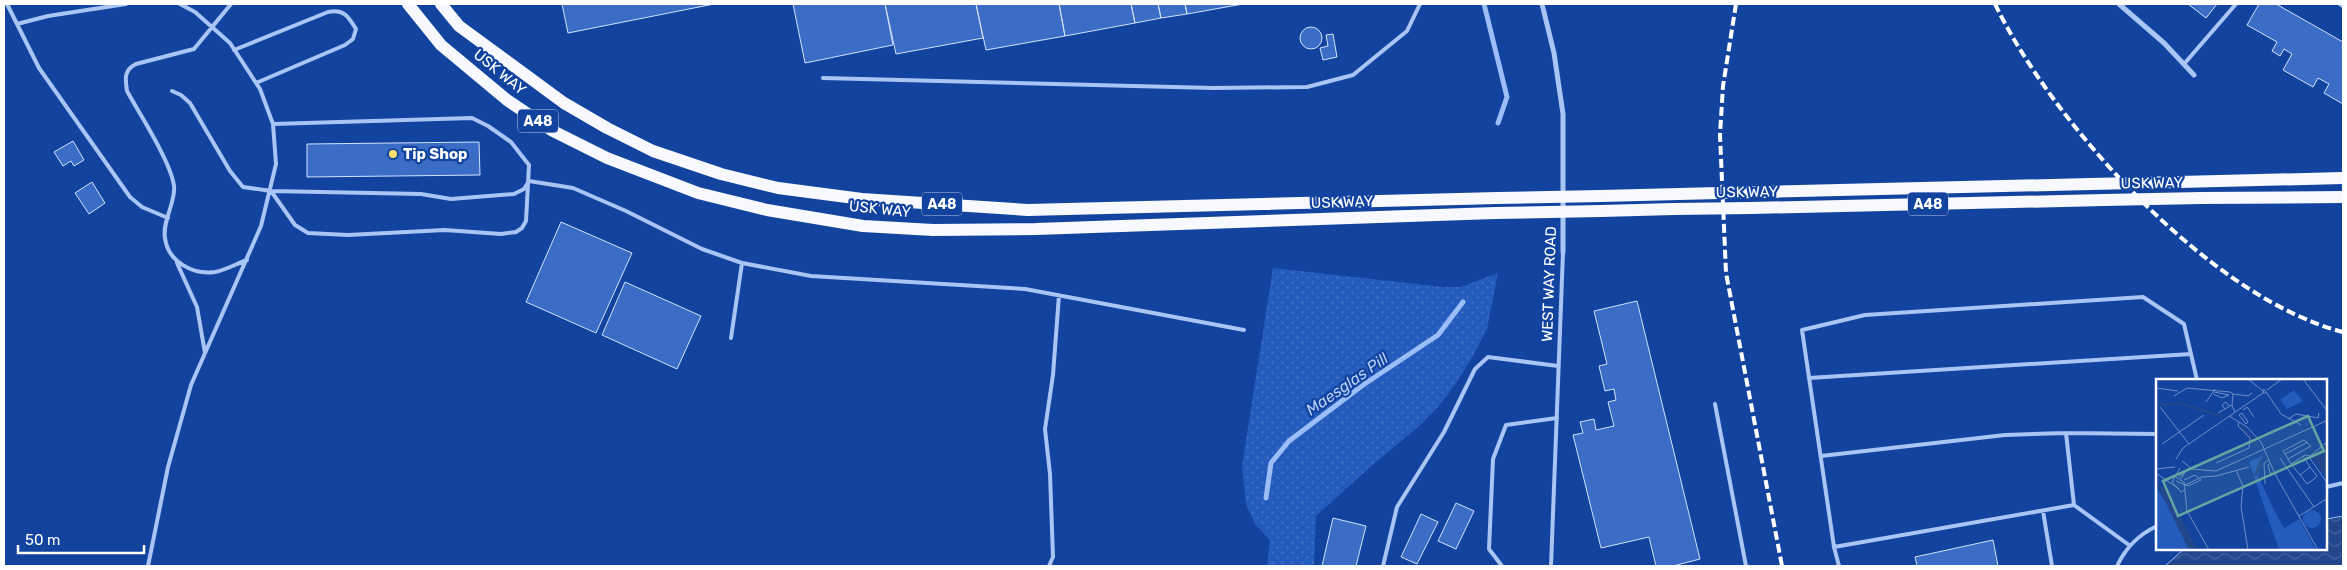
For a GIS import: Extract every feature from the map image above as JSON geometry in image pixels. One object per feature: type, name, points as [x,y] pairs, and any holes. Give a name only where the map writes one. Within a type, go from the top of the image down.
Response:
[{"type":"main road","name":"USK WAY","points":[[408,4],[441,45],[507,100],[553,131],[607,158],[698,193],[767,210],[863,226],[933,230],[1036,229],[1495,213],[2201,198],[2343,197]]},
{"type":"main road","name":"USK WAY","points":[[441,4],[459,26],[564,103],[607,128],[653,151],[713,172],[778,188],[862,199],[1028,210],[2343,178]]},
{"type":"street","name":"WEST WAY ROAD","points":[[1542,4],[1554,53],[1564,114],[1563,252]]},
{"type":"street","points":[[2119,4],[2164,43],[2194,75]]},
{"type":"lane","points":[[7,4],[39,68],[130,197],[142,207],[168,218]]},
{"type":"lane","points":[[17,24],[48,16],[126,4]]},
{"type":"lane","points":[[148,566],[168,467],[191,385],[248,260],[261,226],[276,164],[273,124],[256,83],[234,50],[213,28],[196,12],[180,4]]},
{"type":"lane","points":[[206,354],[197,308],[164,237],[175,188],[171,172],[127,90],[125,76],[129,68],[136,64],[194,49],[231,4]]},
{"type":"lane","points":[[823,78],[1213,88],[1307,87],[1353,75],[1407,31],[1420,4]]},
{"type":"lane","points":[[2184,64],[2236,4]]},
{"type":"lane","points":[[234,50],[328,12],[340,10],[348,15],[356,29],[353,39],[345,45],[256,83]]},
{"type":"lane","points":[[172,91],[181,95],[190,103],[230,171],[243,187],[271,191],[421,194],[451,200],[514,194],[524,188],[529,181]]},
{"type":"lane","points":[[271,191],[295,225],[308,233],[348,235],[445,230],[510,234],[522,228],[526,221],[529,181],[529,165],[521,152],[498,133],[472,118],[273,124]]},
{"type":"lane","points":[[529,181],[573,188],[626,211],[702,249],[742,263],[811,276],[1026,289],[1244,330]]},
{"type":"lane","name":"WEST WAY ROAD","points":[[1552,566],[1563,252]]},
{"type":"lane","points":[[177,263],[193,270],[215,272],[248,260]]},
{"type":"lane","points":[[731,338],[742,263]]},
{"type":"lane","points":[[1049,566],[1053,557],[1050,474],[1045,429],[1053,375],[1058,295]]},
{"type":"lane","points":[[1839,566],[1834,547],[1802,330],[1865,315],[2143,297],[2184,324],[2198,379]]},
{"type":"lane","points":[[1809,378],[2191,354]]},
{"type":"lane","points":[[1383,566],[1397,507],[1444,432],[1475,369],[1488,357],[1558,366]]},
{"type":"lane","points":[[1715,404],[1746,566]]},
{"type":"lane","points":[[1502,566],[1489,549],[1493,459],[1506,425],[1557,418]]},
{"type":"lane","points":[[1820,456],[2005,435],[2066,433],[2156,434]]},
{"type":"lane","points":[[2066,433],[2074,506]]},
{"type":"lane","points":[[2327,487],[2343,483]]},
{"type":"lane","points":[[1834,547],[2074,506],[2129,545]]},
{"type":"lane","points":[[2043,511],[2052,566]]},
{"type":"lane","points":[[2117,566],[2129,545],[2156,527]]},
{"type":"shaded area","points":[[1273,268],[1443,287],[1461,287],[1498,273],[1487,329],[1455,385],[1438,407],[1417,428],[1316,516],[1314,566],[1267,566],[1270,540],[1255,524],[1246,504],[1242,466]]},
{"type":"water","points":[[2343,516],[2343,566],[2165,566],[2183,550],[2327,550],[2327,519]]},
{"type":"building","points":[[562,4],[714,4],[568,33]]},
{"type":"building","points":[[793,4],[885,4],[893,45],[805,63]]},
{"type":"building","points":[[885,4],[976,4],[983,38],[896,54]]},
{"type":"building","points":[[976,4],[1059,4],[1065,36],[986,50]]},
{"type":"building","points":[[1059,4],[1131,4],[1135,23],[1065,36]]},
{"type":"building","points":[[1131,4],[1158,4],[1161,18],[1135,23]]},
{"type":"building","points":[[1158,4],[1185,4],[1187,14],[1161,18]]},
{"type":"building","points":[[1185,4],[1243,4],[1187,14]]},
{"type":"building","points":[[2188,4],[2217,4],[2206,18]]},
{"type":"building","points":[[2259,4],[2276,4],[2343,42],[2343,104],[2324,93],[2329,84],[2318,78],[2313,87],[2283,70],[2292,54],[2284,49],[2280,56],[2272,51],[2277,42],[2247,25]]},
{"type":"building","points":[[1311,27],[1319,30],[1322,38],[1319,46],[1311,49],[1303,46],[1300,38],[1303,30]]},
{"type":"building","points":[[1333,34],[1337,57],[1323,60],[1320,48],[1328,46],[1326,35]]},
{"type":"building","points":[[73,141],[84,160],[74,166],[71,161],[63,166],[54,152]]},
{"type":"building","points":[[479,142],[480,175],[307,177],[307,144]]},
{"type":"building","points":[[92,182],[105,203],[89,214],[75,193]]},
{"type":"building","points":[[561,222],[632,253],[596,333],[526,302]]},
{"type":"building","points":[[625,282],[701,316],[677,369],[602,335]]},
{"type":"building","points":[[1637,301],[1700,559],[1673,566],[1656,566],[1649,537],[1601,548],[1573,435],[1583,433],[1580,422],[1594,419],[1596,430],[1614,426],[1608,402],[1616,400],[1614,389],[1605,391],[1599,366],[1607,364],[1594,311]]},
{"type":"building","points":[[1456,503],[1474,511],[1456,549],[1438,541]]},
{"type":"building","points":[[1421,514],[1438,522],[1417,564],[1401,557]]},
{"type":"building","points":[[1333,518],[1366,526],[1356,566],[1322,566]]},
{"type":"building","points":[[1993,540],[1998,566],[1917,566],[1915,557]]},
{"type":"waterway","points":[[1484,4],[1507,97],[1498,123]]},
{"type":"waterway","name":"Maesglas Pill","points":[[1266,498],[1271,463],[1289,441],[1363,385],[1438,335],[1463,302]]},
{"type":"railway","points":[[1736,4],[1723,86],[1720,135],[1726,273],[1782,566]]},
{"type":"railway","points":[[1995,4],[2021,51],[2055,101],[2096,152],[2141,200],[2190,245],[2241,283],[2292,313],[2343,332]]},
{"type":"place","name":"Tip Shop","points":[[393,154]]}]
